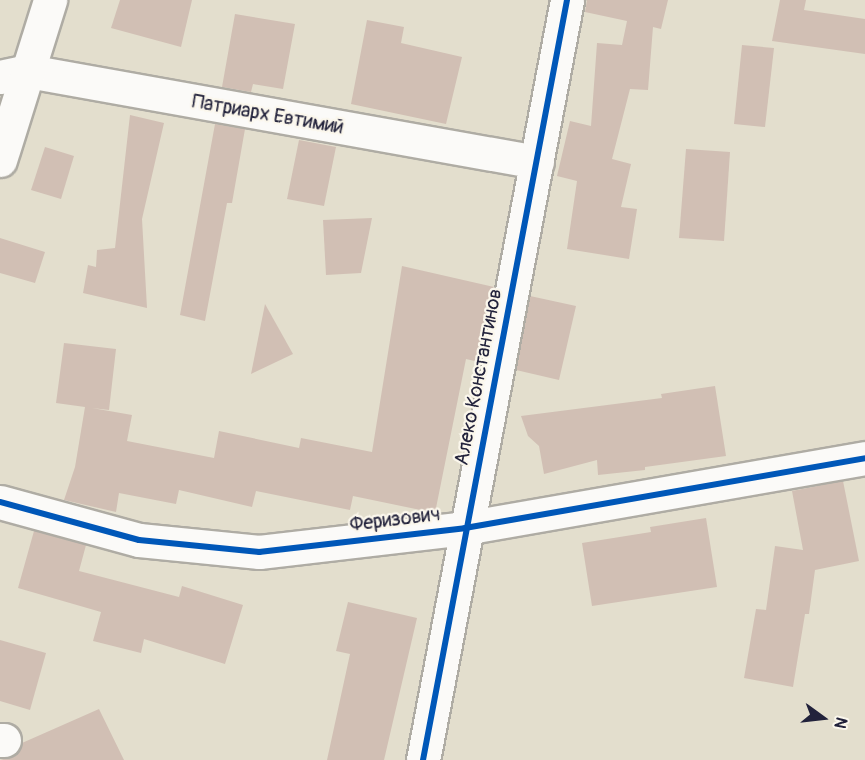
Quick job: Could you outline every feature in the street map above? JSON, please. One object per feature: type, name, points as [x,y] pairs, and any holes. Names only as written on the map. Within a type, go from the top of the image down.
[{"type":"street","points":[[0,160],[14,74],[50,0]]},
{"type":"street","name":"Алеко Константинов","points":[[423,760],[465,528],[567,0]]},
{"type":"street","name":"Патриарх Евтимий","points":[[14,74],[537,162]]},
{"type":"street","name":"Феризович","points":[[0,502],[139,540],[259,552],[465,528],[865,458]]},
{"type":"building","points":[[120,0],[192,0],[181,47],[111,28]]},
{"type":"building","points":[[587,0],[668,0],[661,29],[653,27],[648,90],[630,89],[612,159],[631,164],[621,207],[637,209],[629,259],[567,249],[577,181],[557,176],[570,121],[591,126],[597,43],[622,45],[627,21],[585,12]]},
{"type":"building","points":[[780,0],[806,0],[804,10],[865,19],[865,54],[772,41]]},
{"type":"building","points":[[235,14],[295,24],[283,89],[253,84],[251,92],[222,87]]},
{"type":"building","points":[[367,20],[404,27],[401,43],[462,57],[446,124],[351,104]]},
{"type":"building","points":[[742,45],[774,48],[765,127],[734,124]]},
{"type":"building","points":[[130,115],[164,123],[142,219],[147,308],[83,293],[88,265],[96,267],[97,250],[115,248]]},
{"type":"building","points":[[215,124],[245,129],[232,203],[227,203],[205,321],[180,315]]},
{"type":"building","points":[[299,140],[336,147],[324,206],[287,199]]},
{"type":"building","points":[[45,147],[74,156],[61,199],[31,190]]},
{"type":"building","points":[[686,149],[730,152],[724,241],[679,238]]},
{"type":"building","points":[[372,218],[361,273],[326,275],[323,220]]},
{"type":"building","points":[[0,238],[45,252],[35,283],[0,273]]},
{"type":"building","points":[[402,266],[494,287],[479,362],[466,359],[435,513],[353,496],[350,510],[256,491],[252,507],[179,490],[176,504],[119,493],[116,512],[64,500],[75,467],[85,407],[56,403],[64,343],[116,349],[109,410],[92,408],[132,415],[127,441],[214,458],[219,431],[299,448],[301,438],[372,452]]},
{"type":"building","points":[[530,296],[576,306],[559,380],[516,370]]},
{"type":"building","points":[[265,304],[293,354],[251,374]]},
{"type":"building","points":[[715,386],[726,456],[645,467],[645,470],[598,475],[597,460],[544,474],[539,446],[528,436],[521,416],[662,398],[661,394]]},
{"type":"building","points":[[843,481],[859,561],[815,570],[809,614],[805,614],[793,687],[744,678],[756,609],[766,610],[775,546],[803,550],[792,491]]},
{"type":"building","points":[[706,518],[717,587],[592,606],[582,543],[651,532],[650,527]]},
{"type":"building","points":[[34,531],[86,545],[79,571],[179,597],[182,586],[243,605],[225,664],[144,639],[141,653],[93,641],[101,612],[18,588]]},
{"type":"building","points":[[348,602],[417,618],[384,760],[327,760],[350,654],[336,651]]},
{"type":"building","points":[[0,640],[46,653],[30,710],[0,701]]},
{"type":"building","points":[[99,709],[124,760],[0,760],[14,756],[22,743]]},
{"type":"cycle path","points":[[423,760],[567,0]]},
{"type":"cycle path","points":[[0,502],[139,540],[259,552],[465,528],[865,458]]}]
